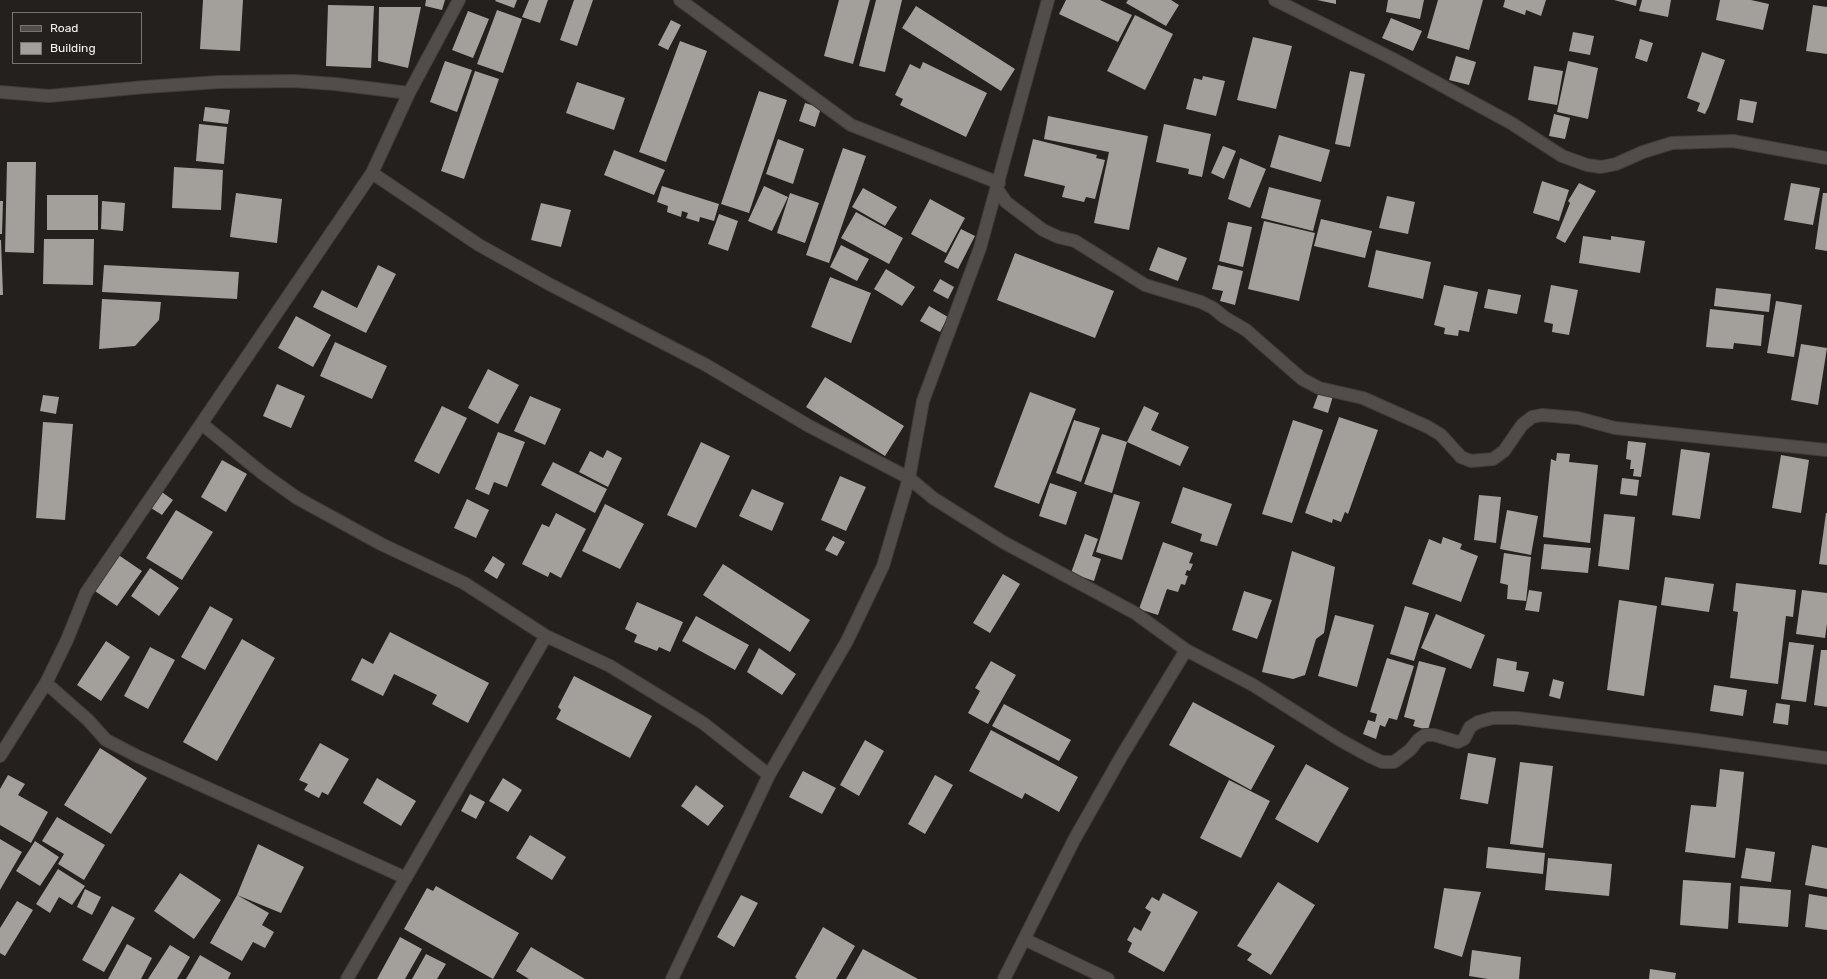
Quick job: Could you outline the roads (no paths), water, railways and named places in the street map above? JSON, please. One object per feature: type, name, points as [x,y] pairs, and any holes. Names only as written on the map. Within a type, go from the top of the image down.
[{"type":"street","points":[[0,756],[46,683],[67,640],[86,593],[372,173],[409,93],[460,0]]},
{"type":"street","points":[[680,0],[851,125],[998,186],[1006,202],[1043,230],[1058,237],[1075,241],[1145,285],[1201,302],[1213,308],[1224,317],[1246,330],[1302,379],[1319,388],[1363,398],[1428,427],[1442,435],[1461,457],[1471,461],[1493,459],[1504,451],[1522,425],[1532,417],[1542,415],[1578,418],[1615,428],[1827,450]]},
{"type":"street","points":[[672,979],[769,775],[847,641],[883,566],[909,478],[924,401],[980,248],[1048,0]]},
{"type":"street","points":[[1275,0],[1393,59],[1504,119],[1562,156],[1586,165],[1601,167],[1616,164],[1643,152],[1672,143],[1733,141],[1827,158]]},
{"type":"street","points":[[0,92],[49,96],[211,82],[294,81],[335,84],[409,93]]},
{"type":"street","points":[[372,173],[479,245],[549,284],[706,365],[809,426],[909,478],[933,498],[997,538],[1135,613],[1186,650],[1252,686],[1340,740],[1382,762],[1394,762],[1410,750],[1418,740],[1425,735],[1434,735],[1458,742],[1464,739],[1470,727],[1478,722],[1501,718],[1517,718],[1697,740],[1827,758]]},
{"type":"street","points":[[202,424],[296,498],[381,544],[464,583],[546,636],[610,666],[703,723],[769,775]]},
{"type":"street","points":[[347,979],[546,636]]},
{"type":"street","points":[[1004,979],[1074,840],[1121,757],[1186,650]]},
{"type":"street","points":[[46,683],[88,720],[106,740],[137,756],[406,878]]},
{"type":"street","points":[[1024,939],[1108,979]]}]
